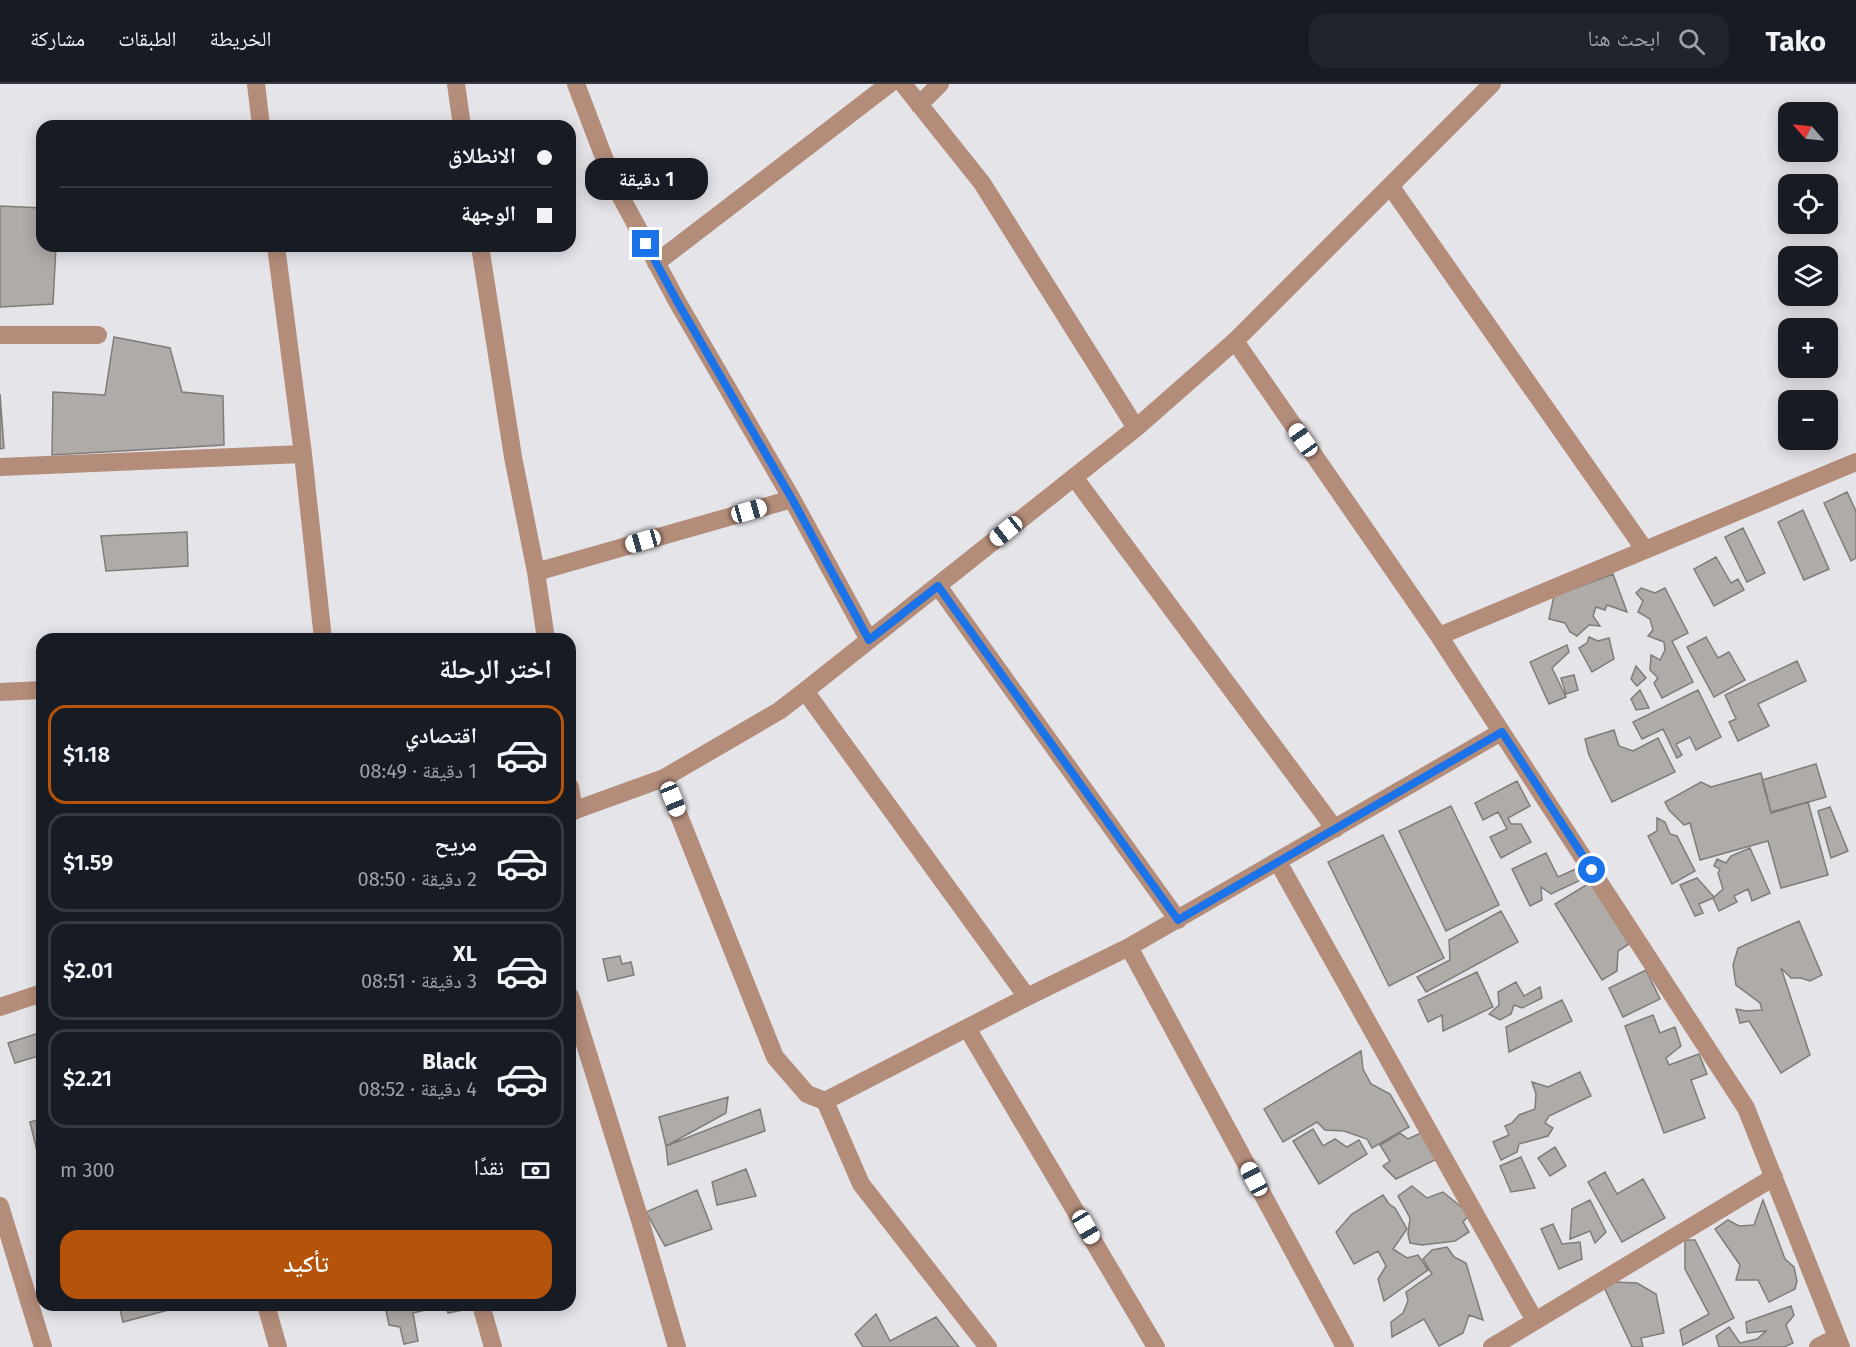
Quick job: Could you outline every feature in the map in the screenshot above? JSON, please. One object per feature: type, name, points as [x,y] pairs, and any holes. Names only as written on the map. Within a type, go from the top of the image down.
[{"type":"street","points":[[256,84],[260,120]]},
{"type":"street","points":[[456,84],[461,120]]},
{"type":"street","points":[[576,84],[614,184],[656,263],[792,499],[869,640]]},
{"type":"street","points":[[656,263],[889,84]]},
{"type":"street","points":[[903,84],[982,183],[1136,428]]},
{"type":"street","points":[[919,105],[940,84]]},
{"type":"street","points":[[576,811],[664,778],[779,711],[805,692],[1136,428],[1235,341],[1492,84]]},
{"type":"street","points":[[1391,187],[1645,550]]},
{"type":"street","points":[[277,252],[303,454],[322,633]]},
{"type":"street","points":[[481,252],[513,457],[536,572],[545,633]]},
{"type":"street","points":[[0,335],[98,335]]},
{"type":"street","points":[[1235,341],[1439,636],[1746,1108],[1839,1342],[1818,1347]]},
{"type":"street","points":[[0,467],[303,454]]},
{"type":"street","points":[[1439,636],[1856,462]]},
{"type":"street","points":[[1074,477],[1335,829]]},
{"type":"street","points":[[536,572],[792,499]]},
{"type":"street","points":[[938,586],[1178,920]]},
{"type":"street","points":[[0,692],[36,690]]},
{"type":"street","points":[[805,692],[1027,997]]},
{"type":"street","points":[[825,1101],[1129,947],[1502,732]]},
{"type":"street","points":[[664,778],[775,1057],[807,1094],[825,1101],[861,1184],[988,1347]]},
{"type":"street","points":[[1278,862],[1535,1321]]},
{"type":"street","points":[[1129,947],[1345,1347]]},
{"type":"street","points":[[0,1007],[36,995]]},
{"type":"street","points":[[576,1015],[677,1347]]},
{"type":"street","points":[[967,1028],[1156,1347]]},
{"type":"street","points":[[1492,1347],[1774,1177]]},
{"type":"street","points":[[0,1206],[43,1347]]},
{"type":"street","points":[[268,1311],[279,1347]]},
{"type":"street","points":[[483,1311],[493,1347]]},
{"type":"building","points":[[0,206],[36,208],[36,252],[56,252],[53,304],[0,307]]},
{"type":"building","points":[[114,337],[170,348],[182,392],[223,396],[224,445],[52,455],[53,392],[105,395]]},
{"type":"building","points":[[0,394],[4,448],[0,449]]},
{"type":"building","points":[[1847,492],[1856,511],[1856,558],[1851,561],[1824,503]]},
{"type":"building","points":[[1803,510],[1829,569],[1804,580],[1778,522]]},
{"type":"building","points":[[1743,528],[1765,573],[1747,582],[1725,537]]},
{"type":"building","points":[[187,532],[188,566],[106,571],[101,536]]},
{"type":"building","points":[[1716,557],[1731,583],[1738,579],[1744,590],[1714,606],[1694,569]]},
{"type":"building","points":[[1613,574],[1627,612],[1607,605],[1605,610],[1596,607],[1593,616],[1600,626],[1589,625],[1577,636],[1570,632],[1565,623],[1549,619],[1554,596]]},
{"type":"building","points":[[1641,588],[1655,593],[1665,588],[1688,633],[1672,641],[1693,682],[1662,698],[1654,683],[1658,678],[1650,670],[1651,655],[1660,660],[1665,650],[1664,642],[1648,636],[1653,630],[1650,619],[1638,612],[1643,601],[1636,593]]},
{"type":"building","points":[[1589,637],[1598,641],[1609,638],[1614,659],[1592,672],[1579,648],[1587,643]]},
{"type":"building","points":[[1706,637],[1718,658],[1729,652],[1745,680],[1714,697],[1687,647]]},
{"type":"building","points":[[1567,645],[1569,652],[1552,668],[1566,697],[1549,704],[1530,662]]},
{"type":"building","points":[[1797,661],[1806,681],[1758,704],[1769,726],[1738,741],[1729,722],[1736,719],[1725,695]]},
{"type":"building","points":[[1636,666],[1646,678],[1637,686],[1631,679]]},
{"type":"building","points":[[1574,675],[1578,690],[1566,694],[1561,678]]},
{"type":"building","points":[[1640,690],[1649,708],[1636,710],[1631,699]]},
{"type":"building","points":[[1698,690],[1721,737],[1696,750],[1690,737],[1676,744],[1682,755],[1677,758],[1663,729],[1642,739],[1633,722]]},
{"type":"building","points":[[1614,730],[1619,746],[1633,751],[1658,738],[1675,772],[1612,802],[1589,755],[1585,739]]},
{"type":"building","points":[[1816,764],[1826,797],[1771,813],[1762,780]]},
{"type":"building","points":[[1761,773],[1771,812],[1808,802],[1828,875],[1781,888],[1768,841],[1700,860],[1690,823],[1684,825],[1669,810],[1665,802],[1701,782],[1711,787]]},
{"type":"building","points":[[1517,781],[1530,806],[1508,818],[1511,824],[1521,824],[1531,842],[1501,858],[1490,837],[1507,829],[1498,812],[1483,820],[1475,803]]},
{"type":"building","points":[[1451,806],[1499,905],[1446,931],[1399,831]]},
{"type":"building","points":[[1830,807],[1848,851],[1831,858],[1818,811]]},
{"type":"building","points":[[1657,818],[1665,822],[1670,834],[1677,836],[1695,871],[1672,884],[1648,836],[1657,831]]},
{"type":"building","points":[[1383,835],[1444,958],[1389,986],[1328,862]]},
{"type":"building","points":[[1750,848],[1770,893],[1752,901],[1748,889],[1734,896],[1737,902],[1719,911],[1713,898],[1699,904],[1703,913],[1695,916],[1680,885],[1697,878],[1714,897],[1723,889],[1718,873],[1720,869],[1714,866],[1717,859],[1726,863],[1731,856]]},
{"type":"building","points":[[1546,853],[1558,877],[1578,868],[1583,879],[1551,894],[1541,887],[1542,900],[1530,906],[1512,869]]},
{"type":"building","points":[[1591,882],[1629,944],[1618,951],[1617,971],[1602,980],[1555,904]]},
{"type":"building","points":[[1501,911],[1518,942],[1426,992],[1417,977],[1450,960],[1449,940]]},
{"type":"building","points":[[1799,921],[1822,975],[1810,981],[1791,978],[1781,968],[1810,1055],[1781,1073],[1749,1021],[1740,1023],[1736,1009],[1762,1010],[1760,1003],[1736,985],[1733,965],[1738,948]]},
{"type":"building","points":[[620,956],[622,964],[631,962],[634,975],[608,981],[603,959]]},
{"type":"building","points":[[1646,970],[1660,999],[1623,1017],[1609,988]]},
{"type":"building","points":[[1477,972],[1493,1007],[1443,1031],[1442,1015],[1428,1022],[1418,1000]]},
{"type":"building","points":[[1516,982],[1524,996],[1540,987],[1542,998],[1522,1008],[1514,1005],[1511,1014],[1500,1020],[1489,1014],[1499,1005],[1498,992]]},
{"type":"building","points":[[1562,1000],[1572,1021],[1509,1052],[1506,1027]]},
{"type":"building","points":[[1653,1015],[1660,1033],[1675,1027],[1681,1046],[1666,1058],[1669,1065],[1699,1054],[1707,1074],[1691,1080],[1705,1118],[1664,1133],[1625,1026]]},
{"type":"building","points":[[36,1034],[36,1057],[15,1063],[8,1043]]},
{"type":"building","points":[[1361,1051],[1363,1069],[1371,1084],[1390,1094],[1409,1127],[1372,1148],[1367,1139],[1344,1131],[1325,1130],[1317,1122],[1283,1142],[1264,1109]]},
{"type":"building","points":[[1580,1072],[1591,1096],[1549,1116],[1545,1123],[1553,1128],[1548,1136],[1519,1144],[1517,1152],[1501,1160],[1493,1142],[1509,1135],[1505,1126],[1512,1123],[1519,1115],[1535,1109],[1536,1094],[1532,1082],[1548,1087]]},
{"type":"building","points":[[728,1097],[726,1113],[666,1146],[659,1117]]},
{"type":"building","points":[[760,1109],[765,1131],[668,1165],[666,1146]]},
{"type":"building","points":[[36,1120],[36,1147],[30,1122]]},
{"type":"building","points":[[1313,1129],[1323,1146],[1335,1139],[1347,1147],[1359,1140],[1367,1154],[1319,1184],[1293,1141]]},
{"type":"building","points":[[1425,1131],[1439,1158],[1396,1179],[1383,1166],[1390,1161],[1380,1145],[1400,1133],[1408,1139]]},
{"type":"building","points":[[1555,1147],[1566,1166],[1550,1176],[1538,1158]]},
{"type":"building","points":[[1521,1157],[1535,1188],[1511,1192],[1500,1166]]},
{"type":"building","points":[[746,1169],[756,1196],[717,1205],[712,1182]]},
{"type":"building","points":[[1605,1172],[1617,1194],[1643,1179],[1665,1218],[1622,1242],[1588,1182]]},
{"type":"building","points":[[1412,1186],[1427,1198],[1443,1192],[1470,1214],[1463,1222],[1469,1232],[1455,1241],[1422,1245],[1410,1243],[1408,1234],[1410,1218],[1398,1196]]},
{"type":"building","points":[[697,1190],[712,1229],[665,1246],[646,1212]]},
{"type":"building","points":[[1383,1195],[1395,1208],[1407,1229],[1393,1249],[1407,1258],[1418,1255],[1428,1270],[1384,1301],[1378,1279],[1386,1266],[1378,1251],[1354,1264],[1336,1232],[1352,1214]]},
{"type":"building","points":[[1590,1200],[1606,1232],[1595,1243],[1590,1231],[1570,1239],[1572,1209]]},
{"type":"building","points":[[1763,1200],[1785,1259],[1794,1267],[1797,1281],[1795,1289],[1769,1302],[1758,1280],[1736,1280],[1740,1265],[1715,1229],[1728,1220],[1739,1226],[1754,1225]]},
{"type":"building","points":[[1553,1224],[1562,1244],[1580,1242],[1582,1259],[1559,1269],[1541,1229]]},
{"type":"building","points":[[1685,1240],[1695,1240],[1734,1318],[1683,1345],[1680,1330],[1709,1314],[1685,1269]]},
{"type":"building","points":[[1447,1247],[1454,1257],[1466,1263],[1483,1320],[1469,1315],[1463,1333],[1439,1346],[1424,1319],[1392,1337],[1391,1322],[1403,1313],[1408,1301],[1406,1292],[1432,1274],[1423,1259],[1432,1250]]},
{"type":"building","points":[[1614,1282],[1637,1283],[1656,1294],[1664,1333],[1641,1338],[1643,1347],[1632,1347],[1604,1287]]},
{"type":"building","points":[[1791,1306],[1794,1315],[1786,1325],[1793,1343],[1784,1347],[1719,1347],[1716,1336],[1729,1327],[1740,1343],[1757,1339],[1766,1331],[1747,1333],[1746,1322]]},
{"type":"building","points":[[120,1311],[165,1311],[123,1322]]},
{"type":"building","points":[[386,1311],[421,1311],[413,1313],[418,1341],[404,1344],[400,1327],[389,1325]]},
{"type":"building","points":[[876,1314],[890,1341],[936,1317],[959,1347],[863,1347],[855,1334]]},
{"type":"route","points":[[646,244],[792,499],[869,640],[938,586],[1178,920],[1502,732],[1592,870]]}]
